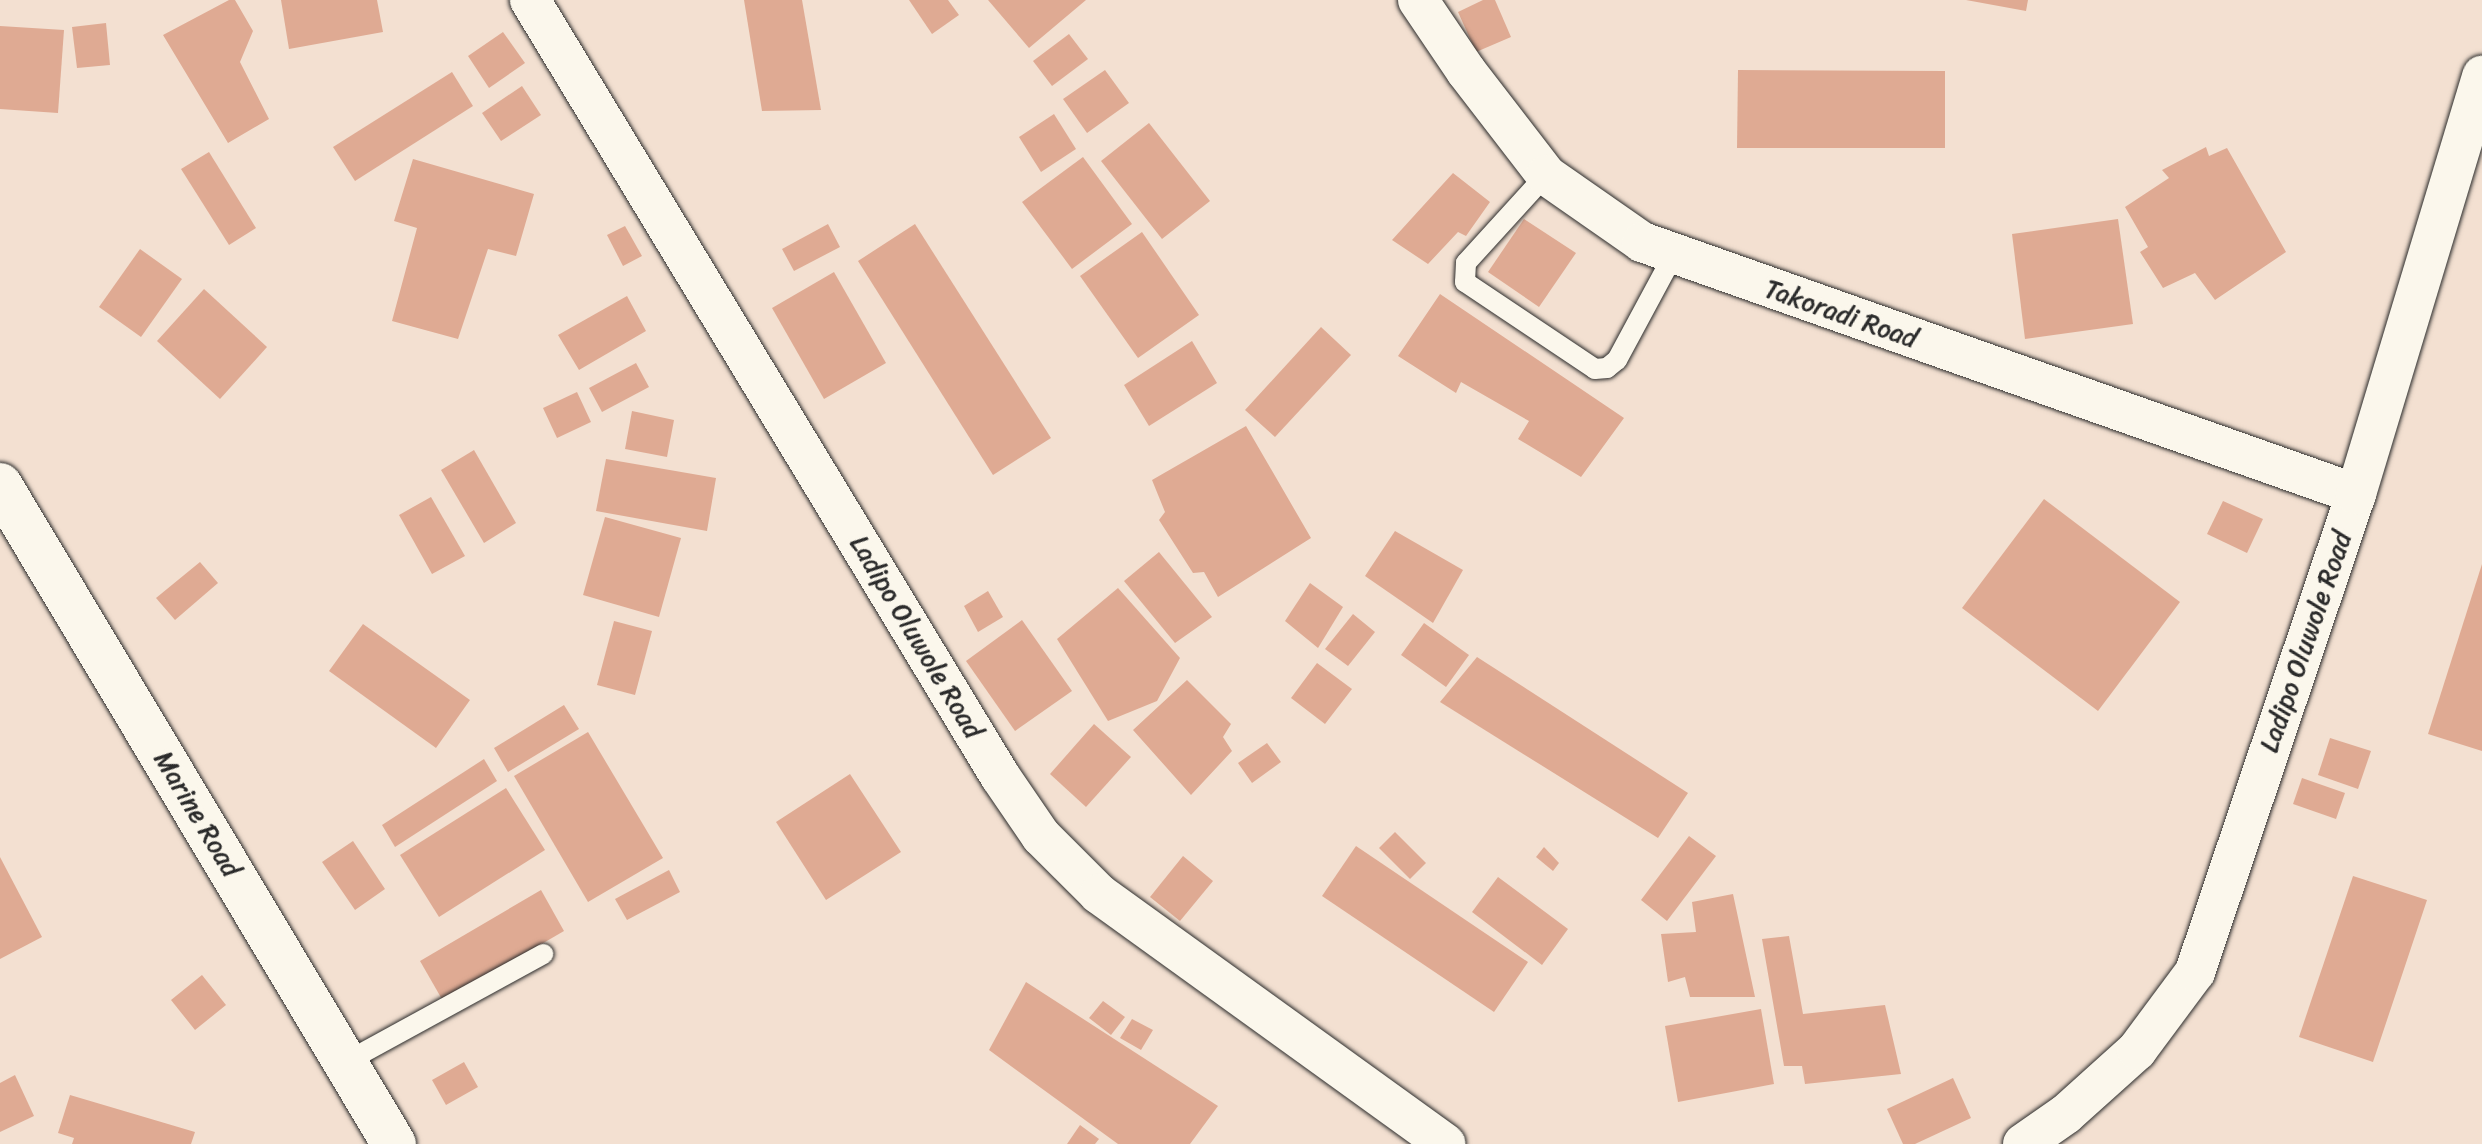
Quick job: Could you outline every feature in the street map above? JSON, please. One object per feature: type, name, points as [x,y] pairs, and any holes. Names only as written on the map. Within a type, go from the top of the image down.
[{"type":"street","name":"Ladipo Oluwole Road","points":[[530,0],[992,762],[1041,836],[1099,894],[1445,1144]]},
{"type":"street","name":"Takoradi Road","points":[[1418,0],[1466,71],[1546,175],[1642,242],[2356,494]]},
{"type":"street","name":"Ladipo Oluwole Road","points":[[2023,1144],[2066,1114],[2137,1050],[2195,972],[2356,494],[2482,76]]},
{"type":"street","name":"Marine Road","points":[[0,485],[394,1144]]},
{"type":"lane","points":[[1546,175],[1466,263],[1465,282],[1473,291],[1595,369],[1607,368],[1617,360],[1674,254]]},
{"type":"lane","points":[[346,1062],[543,954]]},
{"type":"building","points":[[229,0],[235,0],[253,31],[240,62],[269,119],[228,143],[163,35]]},
{"type":"building","points":[[281,0],[377,0],[383,32],[289,49]]},
{"type":"building","points":[[744,0],[802,0],[821,110],[762,111]]},
{"type":"building","points":[[909,0],[948,0],[959,15],[932,34]]},
{"type":"building","points":[[988,0],[1086,0],[1029,48]]},
{"type":"building","points":[[1483,0],[1495,0],[1511,37],[1476,52],[1458,12]]},
{"type":"building","points":[[1966,0],[2028,0],[2026,11]]},
{"type":"building","points":[[106,23],[110,65],[77,68],[72,27]]},
{"type":"building","points":[[0,26],[64,30],[58,113],[0,109]]},
{"type":"building","points":[[503,32],[525,63],[489,88],[468,56]]},
{"type":"building","points":[[1069,34],[1088,59],[1052,86],[1033,61]]},
{"type":"building","points":[[1105,70],[1129,103],[1087,133],[1063,99]]},
{"type":"building","points":[[1738,70],[1945,71],[1945,148],[1737,148]]},
{"type":"building","points":[[452,72],[473,106],[355,181],[333,147]]},
{"type":"building","points":[[522,86],[541,115],[501,141],[482,113]]},
{"type":"building","points":[[1054,114],[1076,149],[1041,172],[1019,137]]},
{"type":"building","points":[[1149,123],[1210,201],[1162,239],[1101,161]]},
{"type":"building","points":[[2206,147],[2209,156],[2227,148],[2286,252],[2215,300],[2195,273],[2163,288],[2140,252],[2148,247],[2125,207],[2169,178],[2162,170]]},
{"type":"building","points":[[209,152],[256,228],[229,245],[181,169]]},
{"type":"building","points":[[1083,157],[1132,224],[1072,269],[1022,202]]},
{"type":"building","points":[[413,159],[534,194],[516,256],[488,249],[458,339],[392,321],[417,228],[394,221]]},
{"type":"building","points":[[1453,173],[1490,202],[1466,236],[1458,232],[1428,264],[1392,240]]},
{"type":"building","points":[[1524,219],[1576,253],[1539,307],[1488,272]]},
{"type":"building","points":[[2118,219],[2133,324],[2025,339],[2012,234]]},
{"type":"building","points":[[828,224],[840,247],[794,271],[782,249]]},
{"type":"building","points":[[915,224],[1051,438],[993,475],[858,261]]},
{"type":"building","points":[[625,226],[642,256],[623,266],[607,235]]},
{"type":"building","points":[[1142,232],[1199,315],[1138,358],[1080,276]]},
{"type":"building","points":[[140,249],[182,279],[141,337],[99,307]]},
{"type":"building","points":[[834,272],[886,363],[824,399],[772,308]]},
{"type":"building","points":[[204,289],[267,347],[220,399],[157,341]]},
{"type":"building","points":[[1440,294],[1624,418],[1581,477],[1518,439],[1529,421],[1461,382],[1456,393],[1398,356]]},
{"type":"building","points":[[627,296],[646,331],[579,370],[558,335]]},
{"type":"building","points":[[1321,327],[1351,355],[1275,437],[1245,410]]},
{"type":"building","points":[[1192,341],[1217,383],[1149,426],[1124,385]]},
{"type":"building","points":[[636,363],[649,387],[602,412],[589,388]]},
{"type":"building","points":[[577,392],[591,422],[557,438],[543,408]]},
{"type":"building","points":[[632,411],[674,420],[667,457],[625,449]]},
{"type":"building","points":[[1246,426],[1311,538],[1218,597],[1204,572],[1193,573],[1159,520],[1165,512],[1152,480]]},
{"type":"building","points":[[474,450],[516,523],[484,543],[441,470]]},
{"type":"building","points":[[606,459],[716,478],[707,531],[596,511]]},
{"type":"building","points":[[431,497],[465,556],[432,574],[399,515]]},
{"type":"building","points":[[2044,499],[2180,602],[2098,711],[1962,608]]},
{"type":"building","points":[[2223,501],[2263,519],[2247,553],[2207,534]]},
{"type":"building","points":[[605,517],[681,538],[659,617],[583,595]]},
{"type":"building","points":[[1395,531],[1463,570],[1433,623],[1365,576]]},
{"type":"building","points":[[1159,552],[1212,617],[1175,643],[1124,581]]},
{"type":"building","points":[[200,562],[218,583],[175,620],[156,598]]},
{"type":"building","points":[[2482,564],[2482,751],[2428,734]]},
{"type":"building","points":[[1310,583],[1343,607],[1318,648],[1285,621]]},
{"type":"building","points":[[1118,588],[1180,658],[1157,701],[1108,721],[1057,639]]},
{"type":"building","points":[[988,591],[1003,617],[978,632],[964,606]]},
{"type":"building","points":[[1353,614],[1375,632],[1348,666],[1325,649]]},
{"type":"building","points":[[1022,620],[1072,691],[1015,731],[966,661]]},
{"type":"building","points":[[614,621],[652,631],[635,695],[597,685]]},
{"type":"building","points":[[1424,623],[1469,655],[1446,687],[1401,655]]},
{"type":"building","points":[[363,624],[470,700],[436,748],[329,671]]},
{"type":"building","points":[[1477,657],[1688,793],[1658,838],[1440,702]]},
{"type":"building","points":[[1317,663],[1352,689],[1325,724],[1291,698]]},
{"type":"building","points":[[1187,680],[1231,724],[1223,737],[1232,751],[1191,795],[1133,730]]},
{"type":"building","points":[[564,705],[579,729],[508,772],[494,748]]},
{"type":"building","points":[[1094,724],[1131,757],[1086,807],[1050,774]]},
{"type":"building","points":[[588,732],[663,858],[588,902],[514,776]]},
{"type":"building","points":[[2330,738],[2371,751],[2358,789],[2318,775]]},
{"type":"building","points":[[1267,743],[1281,762],[1252,783],[1238,763]]},
{"type":"building","points":[[484,759],[497,781],[395,847],[382,825]]},
{"type":"building","points":[[850,774],[901,852],[826,900],[776,822]]},
{"type":"building","points":[[2302,778],[2345,793],[2336,819],[2293,804]]},
{"type":"building","points":[[506,788],[545,850],[439,917],[400,855]]},
{"type":"building","points":[[1395,832],[1426,863],[1410,879],[1379,848]]},
{"type":"building","points":[[1689,836],[1716,856],[1667,921],[1641,900]]},
{"type":"building","points":[[353,841],[385,889],[355,910],[322,862]]},
{"type":"building","points":[[1356,846],[1528,962],[1494,1012],[1322,896]]},
{"type":"building","points":[[1544,847],[1559,863],[1553,871],[1536,857]]},
{"type":"building","points":[[1183,856],[1213,881],[1180,921],[1150,897]]},
{"type":"building","points":[[0,857],[42,937],[0,959]]},
{"type":"building","points":[[669,870],[680,892],[627,920],[615,899]]},
{"type":"building","points":[[2353,876],[2427,900],[2373,1062],[2299,1037]]},
{"type":"building","points":[[1498,877],[1568,929],[1542,965],[1472,912]]},
{"type":"building","points":[[541,890],[564,931],[443,1001],[420,961]]},
{"type":"building","points":[[1733,894],[1755,997],[1690,997],[1685,977],[1668,982],[1661,934],[1696,932],[1692,902]]},
{"type":"building","points":[[1789,936],[1803,1014],[1885,1005],[1901,1074],[1805,1084],[1802,1066],[1784,1066],[1762,939]]},
{"type":"building","points":[[202,975],[226,1005],[195,1030],[171,1000]]},
{"type":"building","points":[[1026,982],[1218,1106],[1190,1144],[1118,1144],[989,1050]]},
{"type":"building","points":[[1103,1001],[1125,1017],[1111,1035],[1089,1018]]},
{"type":"building","points":[[1761,1009],[1774,1084],[1678,1102],[1665,1026]]},
{"type":"building","points":[[1132,1019],[1153,1030],[1141,1050],[1120,1038]]},
{"type":"building","points":[[464,1062],[478,1087],[446,1105],[432,1080]]},
{"type":"building","points":[[15,1075],[34,1116],[0,1132],[0,1083]]},
{"type":"building","points":[[1953,1078],[1971,1118],[1915,1144],[1903,1144],[1887,1109]]},
{"type":"building","points":[[70,1095],[195,1132],[191,1144],[72,1144],[74,1138],[58,1133]]},
{"type":"building","points":[[1080,1125],[1099,1139],[1095,1144],[1067,1144]]}]
